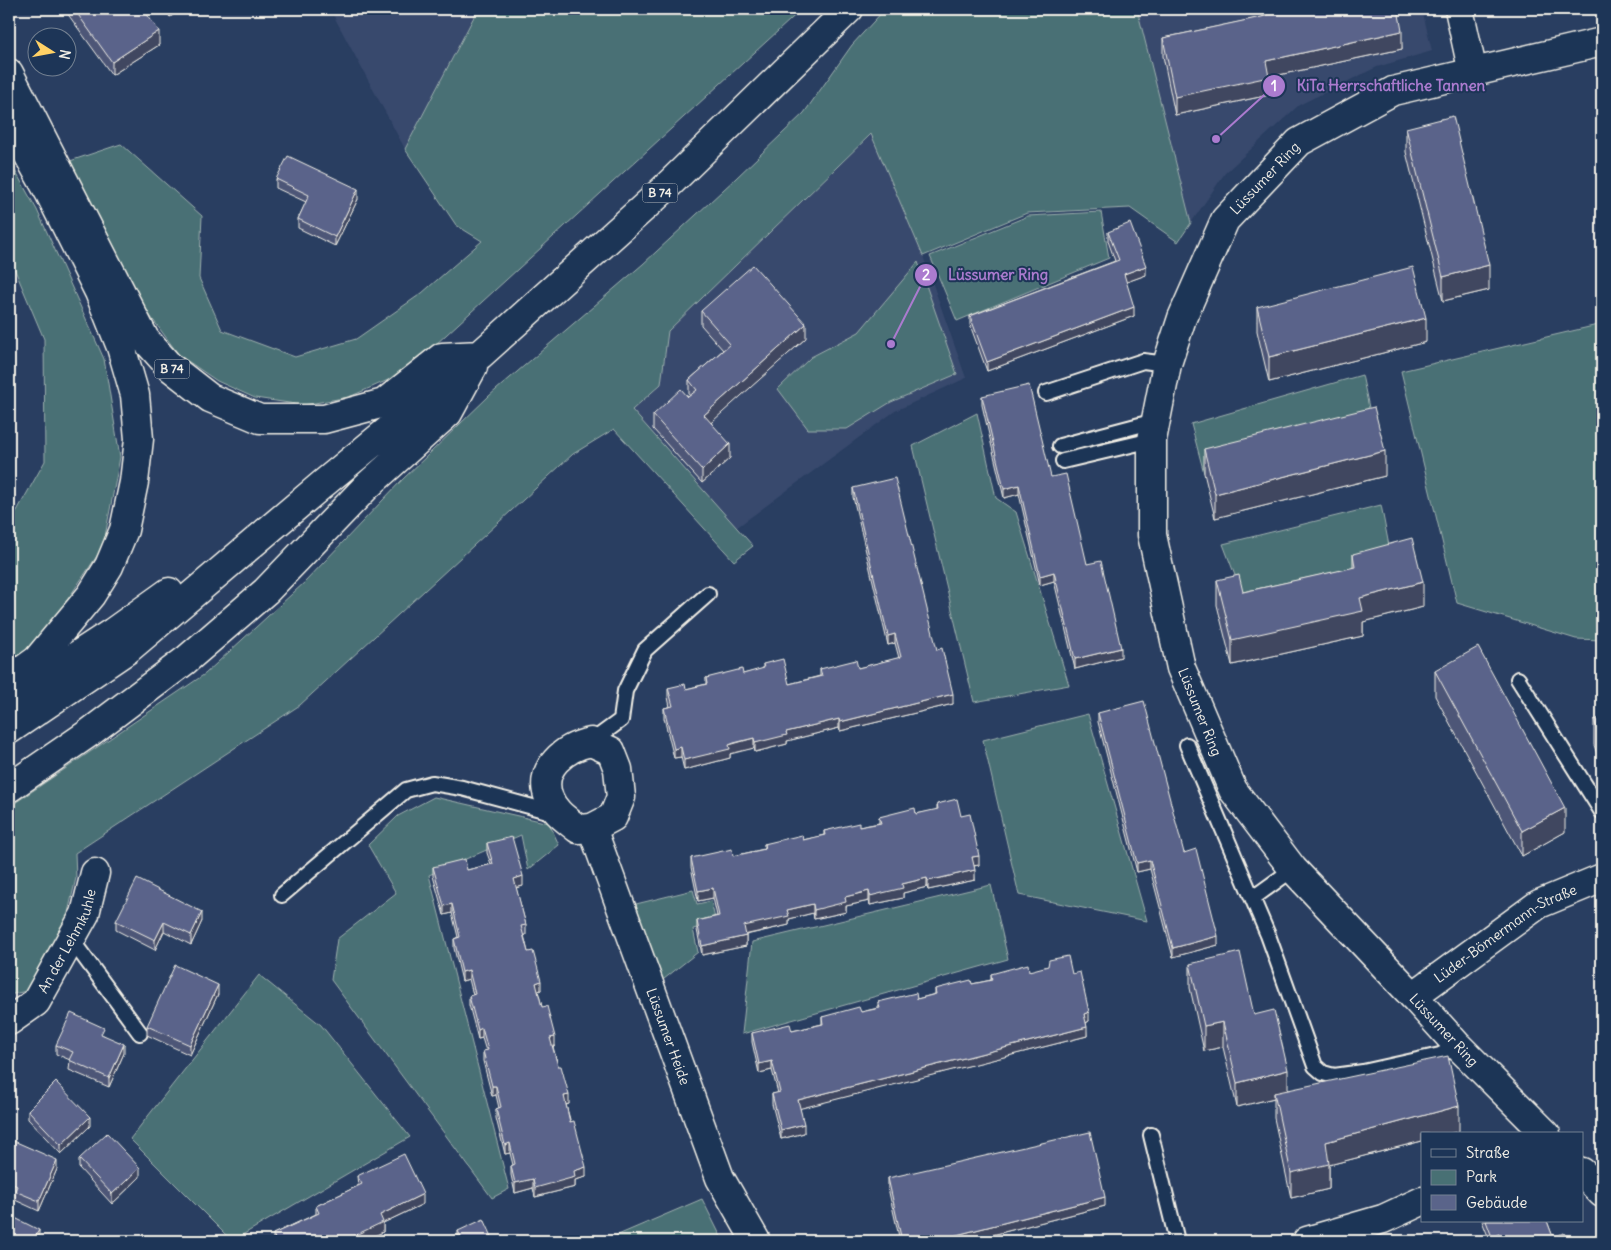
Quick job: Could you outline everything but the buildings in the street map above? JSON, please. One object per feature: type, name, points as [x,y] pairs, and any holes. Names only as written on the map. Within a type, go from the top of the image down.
[{"type":"main road","name":"B 74","points":[[9,730],[127,650],[324,483],[480,355],[661,192],[849,9]]},
{"type":"main road","points":[[1460,9],[1473,73]]},
{"type":"main road","name":"Lüssumer Ring","points":[[1536,1131],[1413,996],[1293,869],[1233,790],[1181,668],[1152,535],[1153,430],[1167,364],[1182,318],[1225,220],[1299,142],[1393,91],[1602,42]]},
{"type":"main road","name":"B 74","points":[[9,73],[145,339],[170,367],[210,398],[260,420],[324,419],[384,402],[442,357],[480,355]]},
{"type":"main road","points":[[9,121],[50,194],[99,292],[121,347],[135,395],[139,439],[134,482],[124,530],[109,566],[91,595],[37,660],[9,680]]},
{"type":"main road","name":"B 74","points":[[9,788],[89,733],[186,660],[266,591],[366,486],[448,413],[480,355]]},
{"type":"main road","name":"B 74","points":[[9,700],[113,632],[324,483]]},
{"type":"main road","points":[[591,742],[611,751],[618,769],[621,798],[613,817],[592,828],[578,829],[558,813],[549,798],[546,780],[553,763],[567,750],[591,742]]},
{"type":"main road","name":"Lüssumer Heide","points":[[592,828],[720,1178],[756,1241]]},
{"type":"main road","name":"An der Lehmkuhle","points":[[9,1021],[36,1002],[85,914],[95,873]]},
{"type":"main road","name":"Lüder-Bömermann-Straße","points":[[1413,996],[1539,904],[1602,878]]},
{"type":"main road","points":[[1307,1241],[1383,1219],[1421,1201]]},
{"type":"lane","points":[[1046,393],[1143,361],[1167,364]]},
{"type":"lane","points":[[1060,446],[1153,430]]},
{"type":"lane","points":[[1064,461],[1153,430]]},
{"type":"lane","points":[[591,742],[621,720],[625,692],[645,650],[708,594]]},
{"type":"lane","points":[[1518,679],[1602,812]]},
{"type":"lane","points":[[1187,745],[1253,898],[1315,1066],[1323,1074],[1334,1076],[1363,1072],[1440,1055],[1458,1046]]},
{"type":"lane","points":[[282,895],[406,790],[432,783],[462,788],[558,813]]},
{"type":"lane","points":[[1253,898],[1293,869]]},
{"type":"lane","points":[[71,939],[140,1033]]},
{"type":"lane","points":[[1151,1135],[1177,1241]]},
{"type":"shaded area","points":[[330,9],[478,9],[405,149]]},
{"type":"shaded area","points":[[1137,9],[1422,9],[1432,51],[1377,67],[1299,105],[1225,173],[1191,223]]},
{"type":"shaded area","points":[[872,134],[923,256],[966,378],[895,411],[736,528],[632,410],[661,384],[668,331]]},
{"type":"green space","points":[[478,9],[802,9],[435,345],[395,377],[349,397],[303,405],[255,398],[217,381],[179,355],[148,313],[70,161],[121,144],[202,216],[199,278],[222,330],[295,357],[356,339],[422,293],[482,241],[456,225],[405,149]]},
{"type":"green space","points":[[885,9],[1137,9],[1191,223],[1178,242],[1130,208],[1027,213],[923,256],[871,134],[668,331],[661,384],[632,410],[753,546],[734,561],[614,429],[573,454],[300,705],[75,853],[76,878],[64,930],[35,989],[9,995],[9,807],[205,674],[305,582],[402,480],[489,396],[643,264],[804,113],[852,45]]},
{"type":"green space","points":[[9,160],[37,210],[104,359],[120,457],[103,547],[43,636],[9,664],[9,525],[45,461],[44,339],[9,256]]},
{"type":"green space","points":[[1101,212],[1109,258],[957,321],[930,256],[1028,216]]},
{"type":"green space","points":[[918,262],[957,374],[891,402],[847,429],[808,429],[778,389],[811,357],[859,332]]},
{"type":"green space","points":[[1602,324],[1602,640],[1576,639],[1457,603],[1401,371]]},
{"type":"green space","points":[[1362,375],[1374,431],[1204,473],[1191,424]]},
{"type":"green space","points":[[977,413],[996,498],[1016,512],[1069,685],[974,702],[913,446]]},
{"type":"green space","points":[[1381,505],[1392,561],[1244,599],[1223,544]]},
{"type":"green space","points":[[1088,714],[1147,921],[1019,895],[983,740]]},
{"type":"green space","points":[[434,797],[549,823],[559,845],[528,870],[521,835],[429,875],[509,1189],[492,1198],[331,980],[337,939],[396,893],[368,845],[398,816]]},
{"type":"green space","points":[[991,885],[1008,959],[742,1034],[752,942]]},
{"type":"green space","points":[[693,890],[697,904],[711,901],[716,923],[693,929],[698,952],[659,983],[632,905]]},
{"type":"green space","points":[[259,975],[321,1025],[410,1137],[232,1241],[130,1139]]},
{"type":"green space","points":[[702,1199],[723,1241],[604,1241]]},
{"type":"place","name":"KiTa Herrschaftliche Tannen","points":[[1216,139]]},
{"type":"place","name":"Lüssumer Ring","points":[[891,344]]}]
